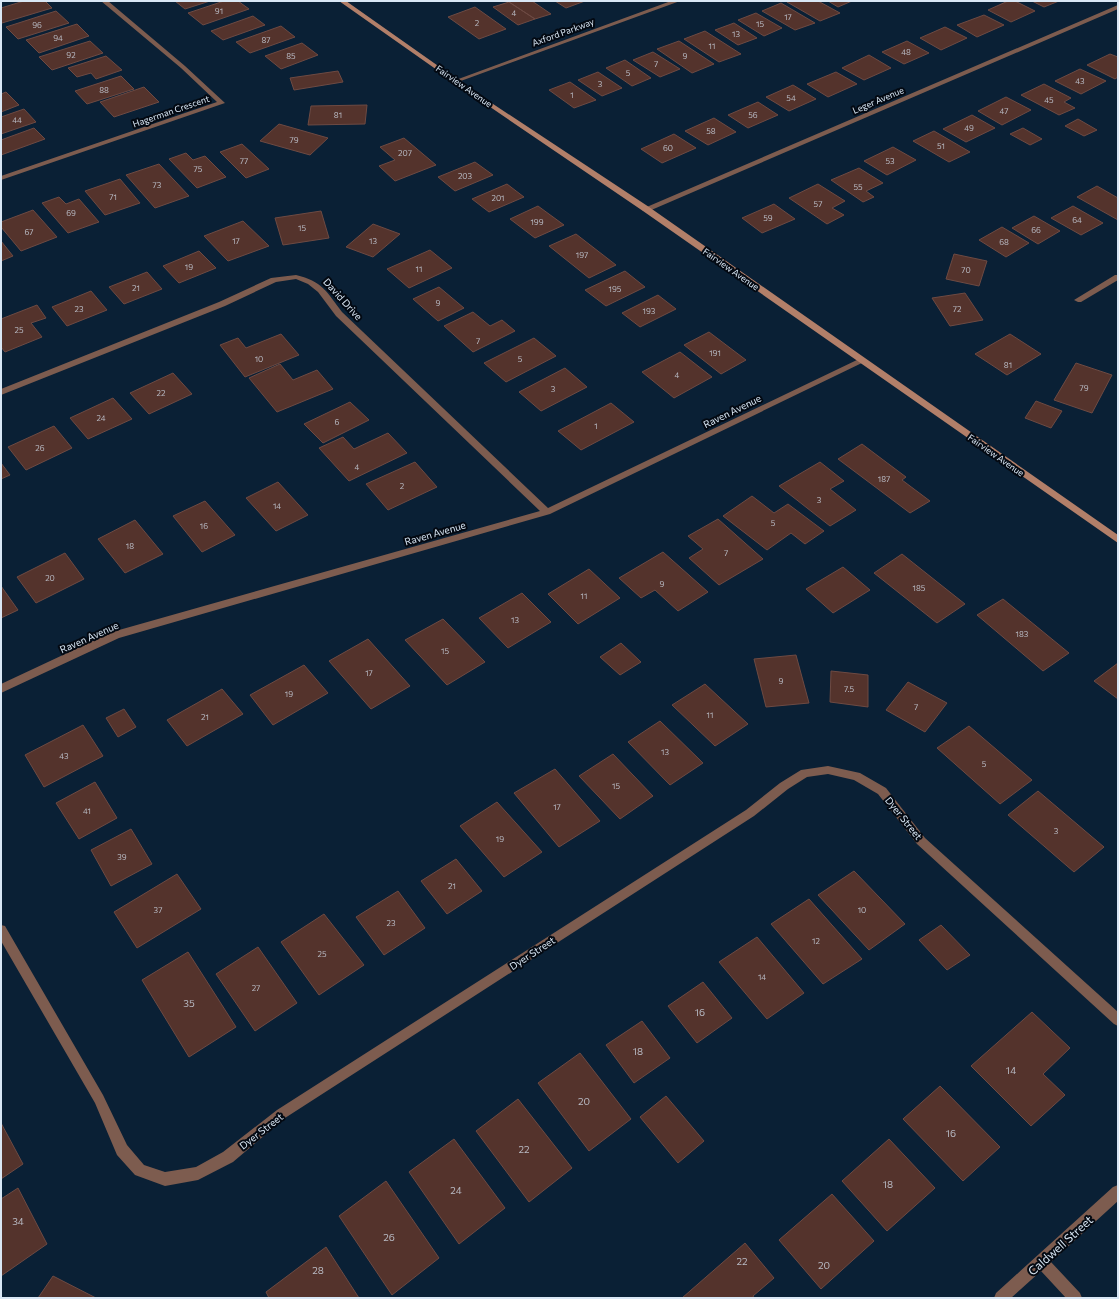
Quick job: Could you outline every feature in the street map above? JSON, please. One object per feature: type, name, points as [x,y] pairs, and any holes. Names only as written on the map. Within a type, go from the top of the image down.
[{"type":"main road","name":"Fairview Avenue","points":[[342,1],[456,81],[646,209],[1118,540]]},
{"type":"street","name":"Hagerman Crescent","points":[[1,178],[222,103],[183,67],[104,1]]},
{"type":"street","name":"Axford Parkway","points":[[456,81],[677,1]]},
{"type":"street","name":"Leger Avenue","points":[[646,209],[1118,7]]},
{"type":"street","name":"David Drive","points":[[1,392],[222,304],[274,280],[296,277],[311,282],[321,290],[339,314],[547,512]]},
{"type":"street","points":[[1078,300],[1118,277]]},
{"type":"street","name":"Raven Avenue","points":[[1,689],[116,635],[547,512],[862,361]]},
{"type":"street","name":"Dyer Street","points":[[1,930],[99,1099],[122,1150],[140,1170],[165,1178],[198,1173],[228,1157],[281,1114],[750,813],[784,786],[805,773],[828,770],[835,771],[856,776],[882,791],[922,841],[1118,1020]]},
{"type":"street","name":"Caldwell Street","points":[[1001,1298],[1118,1192]]},
{"type":"street","points":[[1042,1262],[1075,1298]]},
{"type":"building","points":[[24,1],[45,1],[52,8],[2,23],[1,22],[1,8]]},
{"type":"building","points":[[175,1],[210,1],[185,9]]},
{"type":"building","points":[[224,1],[238,1],[249,9],[203,25],[188,13]]},
{"type":"building","points":[[532,1],[551,14],[535,19],[509,2]]},
{"type":"building","points":[[555,1],[585,1],[566,8]]},
{"type":"building","points":[[818,1],[840,13],[820,21],[787,2]]},
{"type":"building","points":[[828,1],[852,1],[838,7]]},
{"type":"building","points":[[1008,1],[1015,1],[1035,11],[1011,22],[988,10]]},
{"type":"building","points":[[1032,1],[1059,1],[1044,7]]},
{"type":"building","points":[[509,2],[535,19],[518,25],[493,7]]},
{"type":"building","points":[[781,3],[815,23],[795,30],[762,11]]},
{"type":"building","points":[[475,7],[506,29],[479,39],[448,17]]},
{"type":"building","points":[[56,11],[69,23],[18,39],[6,27]]},
{"type":"building","points":[[756,13],[782,28],[764,36],[738,20]]},
{"type":"building","points":[[984,15],[1004,25],[977,37],[957,25]]},
{"type":"building","points":[[253,16],[265,25],[223,40],[211,31]]},
{"type":"building","points":[[734,23],[757,38],[738,45],[715,30]]},
{"type":"building","points":[[77,24],[89,36],[39,53],[26,40]]},
{"type":"building","points":[[281,26],[295,37],[250,53],[236,42]]},
{"type":"building","points":[[945,27],[967,38],[941,50],[920,38]]},
{"type":"building","points":[[705,31],[741,54],[719,62],[684,39]]},
{"type":"building","points":[[90,41],[103,53],[52,70],[39,57]]},
{"type":"building","points":[[679,41],[714,64],[692,73],[657,49]]},
{"type":"building","points":[[907,41],[929,53],[904,64],[882,52]]},
{"type":"building","points":[[302,43],[318,55],[281,69],[265,56]]},
{"type":"building","points":[[653,52],[680,69],[660,77],[633,60]]},
{"type":"building","points":[[1110,54],[1118,57],[1118,77],[1115,79],[1087,65]]},
{"type":"building","points":[[869,55],[891,68],[864,80],[842,68]]},
{"type":"building","points":[[106,56],[122,70],[96,79],[91,73],[77,77],[68,68]]},
{"type":"building","points":[[625,60],[651,78],[632,86],[606,68]]},
{"type":"building","points":[[1080,69],[1106,81],[1081,94],[1055,81]]},
{"type":"building","points":[[338,71],[343,82],[294,90],[290,78]]},
{"type":"building","points":[[598,72],[622,88],[602,96],[578,80]]},
{"type":"building","points":[[836,72],[857,84],[828,97],[807,84]]},
{"type":"building","points":[[121,76],[134,89],[87,104],[75,91]]},
{"type":"building","points":[[570,82],[596,100],[574,108],[549,90]]},
{"type":"building","points":[[1044,84],[1071,98],[1064,102],[1075,108],[1059,115],[1021,95]]},
{"type":"building","points":[[793,85],[816,99],[789,111],[766,97]]},
{"type":"building","points":[[144,87],[159,102],[114,117],[100,102]]},
{"type":"building","points":[[6,92],[19,105],[1,112],[1,94]]},
{"type":"building","points":[[1006,97],[1031,110],[1002,125],[978,111]]},
{"type":"building","points":[[758,102],[778,115],[748,128],[728,115]]},
{"type":"building","points":[[367,105],[365,124],[308,125],[311,106]]},
{"type":"building","points":[[24,109],[36,122],[1,134],[1,117]]},
{"type":"building","points":[[972,115],[995,128],[966,142],[943,129]]},
{"type":"building","points":[[714,118],[736,132],[708,145],[685,131]]},
{"type":"building","points":[[1078,119],[1097,130],[1084,136],[1065,126]]},
{"type":"building","points":[[279,124],[328,138],[310,155],[260,141]]},
{"type":"building","points":[[34,128],[45,139],[1,155],[1,140]]},
{"type":"building","points":[[1023,128],[1042,139],[1030,145],[1010,134]]},
{"type":"building","points":[[934,131],[970,152],[949,162],[913,141]]},
{"type":"building","points":[[674,134],[696,148],[662,163],[641,149]]},
{"type":"building","points":[[404,138],[436,165],[395,181],[379,166],[395,160],[380,147]]},
{"type":"building","points":[[242,144],[269,169],[246,178],[220,152]]},
{"type":"building","points":[[893,147],[916,160],[887,175],[864,161]]},
{"type":"building","points":[[186,153],[193,160],[205,156],[226,177],[197,188],[169,159]]},
{"type":"building","points":[[475,162],[493,175],[455,191],[438,177]]},
{"type":"building","points":[[159,164],[189,196],[155,208],[126,175]]},
{"type":"building","points":[[859,168],[883,183],[866,191],[874,197],[863,202],[831,180]]},
{"type":"building","points":[[120,179],[140,203],[105,215],[85,191]]},
{"type":"building","points":[[507,184],[524,197],[489,212],[472,199]]},
{"type":"building","points":[[818,184],[845,201],[832,208],[844,215],[827,224],[789,198]]},
{"type":"building","points":[[1097,186],[1118,198],[1118,220],[1077,197]]},
{"type":"building","points":[[59,197],[66,204],[79,199],[99,222],[68,233],[42,203]]},
{"type":"building","points":[[774,204],[795,219],[762,233],[742,218]]},
{"type":"building","points":[[538,206],[564,225],[535,238],[510,219]]},
{"type":"building","points":[[1073,206],[1103,223],[1081,235],[1051,218]]},
{"type":"building","points":[[33,210],[57,237],[21,251],[1,227],[1,222]]},
{"type":"building","points":[[321,211],[329,238],[283,245],[275,218]]},
{"type":"building","points":[[1034,216],[1060,231],[1038,244],[1012,228]]},
{"type":"building","points":[[243,221],[269,246],[228,261],[204,236]]},
{"type":"building","points":[[373,224],[400,234],[373,257],[346,247]]},
{"type":"building","points":[[1002,227],[1029,243],[1006,257],[979,240]]},
{"type":"building","points":[[576,234],[616,265],[589,278],[549,246]]},
{"type":"building","points":[[1,241],[13,256],[1,261]]},
{"type":"building","points":[[430,250],[452,268],[409,288],[387,269]]},
{"type":"building","points":[[199,251],[216,268],[179,283],[163,266]]},
{"type":"building","points":[[954,254],[987,261],[979,286],[946,279]]},
{"type":"building","points":[[625,271],[645,287],[606,306],[585,290]]},
{"type":"building","points":[[147,272],[162,289],[124,304],[109,287]]},
{"type":"building","points":[[439,287],[464,308],[438,321],[413,299]]},
{"type":"building","points":[[91,291],[107,310],[67,326],[52,307]]},
{"type":"building","points":[[965,293],[983,320],[950,326],[932,298]]},
{"type":"building","points":[[658,295],[676,309],[640,327],[622,313]]},
{"type":"building","points":[[37,305],[46,318],[31,323],[42,337],[5,352],[1,347],[1,319]]},
{"type":"building","points":[[473,312],[490,326],[502,320],[515,331],[473,352],[444,326]]},
{"type":"building","points":[[709,332],[746,360],[721,374],[684,345]]},
{"type":"building","points":[[281,334],[299,355],[245,377],[220,345],[238,338],[246,348]]},
{"type":"building","points":[[1010,334],[1041,354],[1007,375],[975,354]]},
{"type":"building","points":[[534,338],[556,356],[506,382],[484,363]]},
{"type":"building","points":[[680,352],[712,377],[674,398],[642,372]]},
{"type":"building","points":[[1076,363],[1112,375],[1092,413],[1054,400]]},
{"type":"building","points":[[280,364],[293,380],[317,370],[333,389],[277,412],[249,378]]},
{"type":"building","points":[[565,368],[587,387],[541,411],[519,392]]},
{"type":"building","points":[[173,373],[192,394],[149,414],[130,393]]},
{"type":"building","points":[[113,398],[132,419],[88,439],[70,418]]},
{"type":"building","points":[[1036,401],[1062,411],[1051,428],[1025,418]]},
{"type":"building","points":[[350,402],[369,420],[323,443],[304,424]]},
{"type":"building","points":[[611,403],[634,422],[581,450],[558,431]]},
{"type":"building","points":[[54,426],[72,448],[26,470],[8,447]]},
{"type":"building","points":[[388,433],[407,453],[349,481],[319,448],[343,437],[354,449]]},
{"type":"building","points":[[862,444],[906,477],[902,480],[930,501],[910,513],[838,459]]},
{"type":"building","points":[[415,462],[437,487],[388,510],[366,484]]},
{"type":"building","points":[[820,462],[844,481],[830,489],[856,510],[830,526],[779,486]]},
{"type":"building","points":[[1,463],[10,475],[1,479]]},
{"type":"building","points":[[278,482],[308,515],[276,531],[246,498]]},
{"type":"building","points":[[752,496],[774,513],[788,504],[824,531],[805,544],[791,533],[767,550],[723,516]]},
{"type":"building","points":[[205,501],[235,535],[202,552],[173,516]]},
{"type":"building","points":[[718,519],[763,559],[719,585],[689,558],[703,549],[688,536]]},
{"type":"building","points":[[135,520],[163,554],[125,573],[98,539]]},
{"type":"building","points":[[663,552],[708,592],[678,611],[655,590],[641,598],[619,578]]},
{"type":"building","points":[[65,553],[84,579],[36,603],[17,577]]},
{"type":"building","points":[[902,554],[965,604],[937,623],[874,573]]},
{"type":"building","points":[[843,567],[870,590],[833,613],[806,589]]},
{"type":"building","points":[[589,569],[620,598],[578,624],[548,594]]},
{"type":"building","points":[[1,586],[18,610],[1,618]]},
{"type":"building","points":[[522,593],[551,622],[508,648],[479,618]]},
{"type":"building","points":[[1003,599],[1069,653],[1043,671],[977,615]]},
{"type":"building","points":[[443,619],[485,662],[447,685],[405,640]]},
{"type":"building","points":[[368,639],[410,686],[371,709],[329,661]]},
{"type":"building","points":[[621,643],[641,662],[620,675],[600,657]]},
{"type":"building","points":[[796,655],[809,703],[766,707],[754,659]]},
{"type":"building","points":[[1118,663],[1118,699],[1094,681]]},
{"type":"building","points":[[304,665],[328,693],[273,725],[250,695]]},
{"type":"building","points":[[831,671],[868,675],[868,707],[830,702]]},
{"type":"building","points":[[908,682],[947,703],[925,732],[886,710]]},
{"type":"building","points":[[705,684],[748,724],[715,746],[672,705]]},
{"type":"building","points":[[222,689],[243,714],[187,746],[167,720]]},
{"type":"building","points":[[124,709],[136,727],[118,737],[106,718]]},
{"type":"building","points":[[660,721],[703,763],[670,785],[628,742]]},
{"type":"building","points":[[83,725],[103,756],[44,787],[25,755]]},
{"type":"building","points":[[969,726],[1032,780],[1000,804],[937,748]]},
{"type":"building","points":[[613,754],[653,796],[620,819],[579,776]]},
{"type":"building","points":[[555,769],[600,821],[559,847],[514,793]]},
{"type":"building","points":[[95,782],[117,818],[79,839],[56,803]]},
{"type":"building","points":[[1038,791],[1104,847],[1074,872],[1008,815]]},
{"type":"building","points":[[497,802],[542,852],[504,877],[460,826]]},
{"type":"building","points":[[131,829],[152,864],[111,886],[91,850]]},
{"type":"building","points":[[456,859],[482,891],[447,914],[421,881]]},
{"type":"building","points":[[854,871],[905,924],[869,950],[818,895]]},
{"type":"building","points":[[177,874],[201,909],[137,948],[114,912]]},
{"type":"building","points":[[398,891],[425,928],[384,955],[356,917]]},
{"type":"building","points":[[809,899],[862,959],[823,984],[771,924]]},
{"type":"building","points":[[324,914],[364,965],[319,995],[281,942]]},
{"type":"building","points":[[941,925],[970,955],[947,970],[919,940]]},
{"type":"building","points":[[757,937],[804,993],[767,1019],[719,962]]},
{"type":"building","points":[[258,947],[297,1003],[255,1031],[216,974]]},
{"type":"building","points":[[188,952],[236,1027],[189,1057],[142,980]]},
{"type":"building","points":[[703,982],[732,1018],[697,1043],[668,1006]]},
{"type":"building","points":[[1032,1012],[1070,1048],[1043,1074],[1065,1095],[1031,1126],[971,1066]]},
{"type":"building","points":[[642,1021],[670,1058],[634,1083],[606,1045]]},
{"type":"building","points":[[580,1053],[631,1119],[589,1151],[538,1083]]},
{"type":"building","points":[[940,1086],[1000,1147],[963,1181],[903,1119]]},
{"type":"building","points":[[666,1096],[704,1141],[678,1163],[640,1117]]},
{"type":"building","points":[[518,1099],[572,1168],[529,1202],[476,1131]]},
{"type":"building","points":[[1,1123],[23,1164],[1,1179]]},
{"type":"building","points":[[454,1139],[505,1208],[459,1244],[409,1172]]},
{"type":"building","points":[[889,1139],[935,1188],[887,1231],[842,1181]]},
{"type":"building","points":[[386,1181],[439,1258],[392,1295],[339,1216]]},
{"type":"building","points":[[18,1188],[47,1244],[1,1276],[1,1199]]},
{"type":"building","points":[[832,1194],[874,1241],[821,1289],[779,1240]]},
{"type":"building","points":[[745,1243],[774,1278],[753,1296],[754,1298],[682,1298]]},
{"type":"building","points":[[326,1247],[359,1298],[269,1298],[266,1292]]},
{"type":"building","points":[[53,1276],[96,1298],[38,1298]]}]
